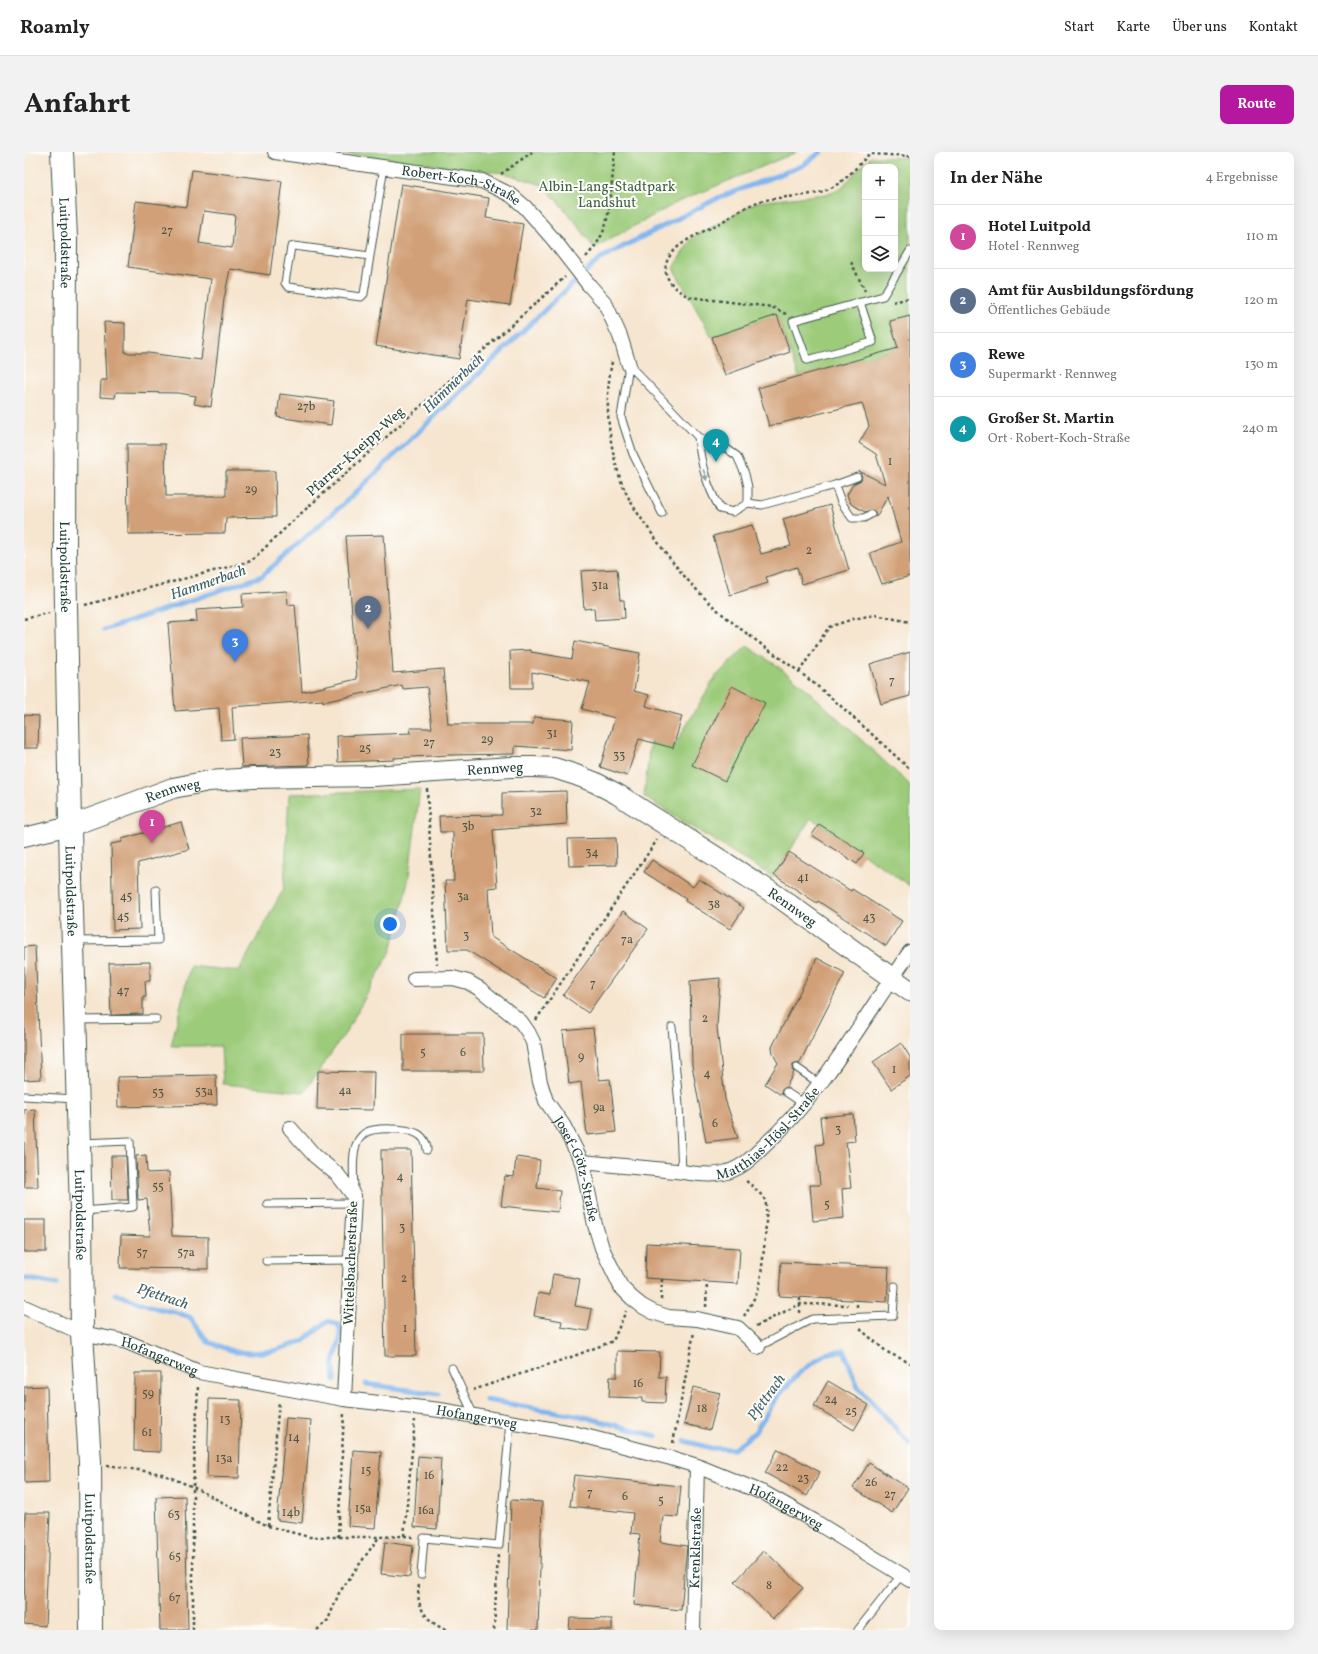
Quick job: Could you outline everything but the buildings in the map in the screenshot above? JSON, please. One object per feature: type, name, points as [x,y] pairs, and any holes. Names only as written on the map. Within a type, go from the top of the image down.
[{"type":"main road","name":"Luitpoldstraße","points":[[62,152],[66,237],[65,551],[72,941],[76,1020],[78,1144],[81,1212],[82,1333],[90,1462],[91,1630]]},
{"type":"main road","name":"Rennweg","points":[[70,826],[173,788],[209,781],[278,777],[374,776],[512,767],[554,768],[594,782],[617,794],[776,895],[910,991]]},
{"type":"street","name":"Robert-Koch-Straße","points":[[274,152],[482,181],[511,195],[525,207],[554,240],[605,303],[620,336],[629,366]]},
{"type":"street","name":"Rennweg","points":[[24,837],[70,826]]},
{"type":"street","name":"Matthias-Hösl-Straße","points":[[582,1162],[682,1172],[726,1173],[735,1169],[752,1158],[774,1138],[804,1104],[820,1084],[910,952]]},
{"type":"street","name":"Josef-Götz-Straße","points":[[414,979],[453,978],[468,982],[480,989],[521,1022],[528,1032],[533,1042],[540,1082],[546,1101],[564,1125],[582,1162],[602,1248],[621,1287],[642,1306],[661,1315],[701,1320],[738,1328]]},
{"type":"street","name":"Wittelsbacherstraße","points":[[290,1128],[315,1156],[338,1175],[354,1200],[344,1399]]},
{"type":"street","name":"Hofangerweg","points":[[24,1308],[82,1333],[127,1342],[199,1372],[344,1399],[475,1416],[573,1433],[671,1458],[697,1466],[766,1494],[814,1521],[906,1577]]},
{"type":"street","points":[[738,1328],[758,1347]]},
{"type":"street","name":"Krenklstraße","points":[[693,1630],[697,1466]]},
{"type":"lane","points":[[370,256],[294,246],[291,248],[285,284],[288,287],[361,297],[364,294],[370,256],[384,167]]},
{"type":"lane","points":[[860,302],[872,342],[807,360],[793,321],[860,302],[883,296],[910,251]]},
{"type":"lane","points":[[629,366],[698,437],[720,444],[738,456],[747,481],[748,503]]},
{"type":"lane","points":[[629,366],[621,417],[633,454],[662,513]]},
{"type":"lane","points":[[698,437],[703,471],[710,491],[720,509],[733,512],[748,503],[762,505],[835,485],[857,477]]},
{"type":"lane","points":[[835,485],[841,502],[852,518],[864,518],[871,514]]},
{"type":"lane","points":[[72,941],[158,940],[156,890]]},
{"type":"lane","points":[[76,1020],[156,1019]]},
{"type":"lane","points":[[672,1027],[679,1105],[682,1172]]},
{"type":"lane","points":[[797,1068],[820,1084]]},
{"type":"lane","points":[[786,1092],[804,1104]]},
{"type":"lane","points":[[24,1096],[77,1099]]},
{"type":"lane","points":[[267,1204],[354,1200],[353,1161],[356,1144],[365,1133],[390,1129],[417,1133],[424,1139],[427,1150]]},
{"type":"lane","points":[[78,1144],[130,1141],[132,1208],[81,1212]]},
{"type":"lane","points":[[266,1261],[351,1260]]},
{"type":"lane","points":[[758,1347],[812,1319],[893,1316],[895,1286]]},
{"type":"lane","points":[[452,1368],[475,1416]]},
{"type":"lane","points":[[421,1575],[424,1538],[499,1545],[510,1422]]},
{"type":"lane","points":[[858,1630],[906,1577]]},
{"type":"path","points":[[482,181],[504,173],[532,152]]},
{"type":"path","points":[[585,259],[601,236],[606,223],[615,152]]},
{"type":"path","points":[[793,321],[788,316],[772,307],[690,297],[679,292],[668,281],[665,270],[667,260],[678,246],[758,202],[820,192],[833,188],[850,174],[869,154],[910,156]]},
{"type":"path","points":[[851,262],[863,289]]},
{"type":"path","name":"Pfarrer-Kneipp-Weg","points":[[24,618],[67,610],[251,561],[297,517],[567,275]]},
{"type":"path","points":[[620,336],[612,364],[608,393],[608,425],[620,480],[636,511],[663,550],[689,582],[721,612],[761,645],[799,672],[849,714],[910,769]]},
{"type":"path","points":[[799,672],[829,627],[853,618],[875,615],[910,622]]},
{"type":"path","points":[[426,773],[438,979]]},
{"type":"path","points":[[528,1032],[666,826]]},
{"type":"path","points":[[735,1169],[758,1191],[766,1201],[766,1225],[762,1273],[758,1290],[738,1328]]},
{"type":"path","points":[[661,1315],[662,1279]]},
{"type":"path","points":[[671,1458],[701,1320],[707,1282]]},
{"type":"path","points":[[463,1392],[574,1356],[613,1341],[632,1298]]},
{"type":"path","points":[[846,1318],[887,1352],[910,1363]]},
{"type":"path","points":[[193,1630],[193,1487],[199,1372]]},
{"type":"path","points":[[268,1526],[280,1388]]},
{"type":"path","points":[[338,1538],[344,1399]]},
{"type":"path","points":[[90,1462],[162,1474],[193,1487],[268,1526],[309,1537],[338,1538],[404,1536],[416,1408]]},
{"type":"path","points":[[317,1630],[328,1620],[339,1593],[378,1537]]},
{"type":"path","points":[[494,1630],[499,1545]]},
{"type":"path","points":[[421,1575],[418,1592],[420,1608],[435,1625],[446,1630]]},
{"type":"green space","name":"Albin-Lang-Stadtpark Landshut","points":[[327,152],[797,152],[678,202],[594,248],[574,220],[543,185],[504,173]]},
{"type":"green space","points":[[872,157],[910,158],[910,316],[890,321],[898,348],[799,377],[777,315],[712,337],[673,268],[692,238],[758,202],[826,194],[841,188],[862,165],[862,272],[898,272],[898,164],[863,164]]},
{"type":"green space","points":[[747,646],[776,665],[803,686],[910,785],[910,886],[811,818],[773,877],[644,797],[650,742],[673,748],[716,676]]},
{"type":"green space","points":[[420,789],[408,882],[391,951],[346,1032],[304,1092],[223,1084],[221,1046],[171,1046],[190,966],[239,971],[284,888],[289,794]]},
{"type":"waterway","name":"Hammerbach","points":[[104,630],[262,576],[351,497],[551,304],[601,258],[720,197],[802,166],[821,152]]},
{"type":"waterway","name":"Pfettrach","points":[[24,1278],[57,1284]]},
{"type":"waterway","name":"Pfettrach","points":[[116,1294],[156,1308],[190,1317],[208,1342],[236,1352],[251,1353],[273,1351],[303,1341],[328,1321],[338,1324],[340,1329],[340,1338],[334,1363],[335,1380]]},
{"type":"waterway","name":"Pfettrach","points":[[685,1441],[711,1448],[734,1449],[755,1432],[777,1397],[799,1373],[825,1354],[844,1350],[858,1387],[910,1444]]},
{"type":"waterway","name":"Pfettrach","points":[[366,1384],[438,1394]]},
{"type":"waterway","name":"Pfettrach","points":[[486,1400],[581,1416],[656,1436]]},
{"type":"place","name":"Großer St. Martin","points":[[716,462]]},
{"type":"place","name":"Amt für Ausbildungsfördung","points":[[368,629]]},
{"type":"place","name":"Rewe","points":[[235,662]]},
{"type":"place","name":"Hotel Luitpold","points":[[152,843]]}]
